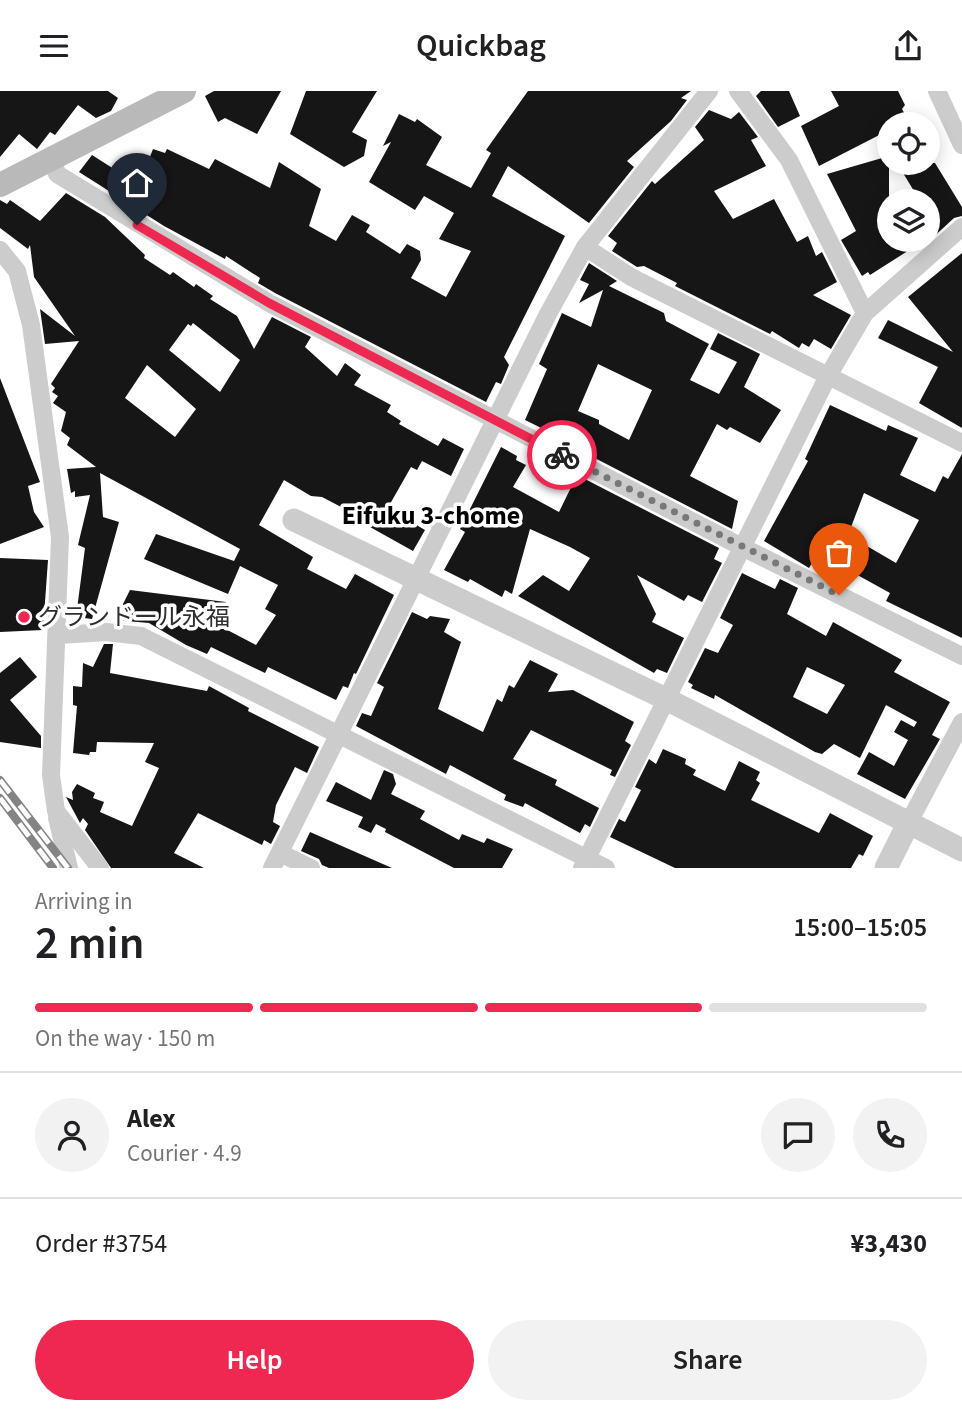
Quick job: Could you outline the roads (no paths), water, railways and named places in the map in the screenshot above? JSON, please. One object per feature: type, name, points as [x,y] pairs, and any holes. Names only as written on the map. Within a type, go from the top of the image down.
[{"type":"main road","points":[[0,185],[184,91]]},
{"type":"street","points":[[310,868],[276,860],[495,420],[585,247],[709,91]]},
{"type":"street","points":[[738,91],[789,160],[866,313]]},
{"type":"street","points":[[937,91],[962,145]]},
{"type":"street","points":[[52,157],[57,174],[269,303],[742,547],[962,656]]},
{"type":"street","points":[[584,863],[828,376],[866,313],[962,227]]},
{"type":"street","points":[[585,247],[631,277],[962,443]]},
{"type":"street","points":[[0,250],[17,271],[31,325],[60,537],[59,635],[51,775],[55,811],[69,868]]},
{"type":"street","points":[[294,520],[666,699],[962,851]]},
{"type":"street","points":[[59,635],[106,632],[141,636],[584,863],[606,868]]},
{"type":"street","points":[[886,868],[962,722]]},
{"type":"street","points":[[55,811],[100,868]]},
{"type":"railway","points":[[0,780],[68,868]]},
{"type":"railway","points":[[0,798],[53,868]]},
{"type":"place","name":"グランドール永福","points":[[24,617]]},
{"type":"district","name":"Eifuku 3-chome","points":[[431,515]]}]
